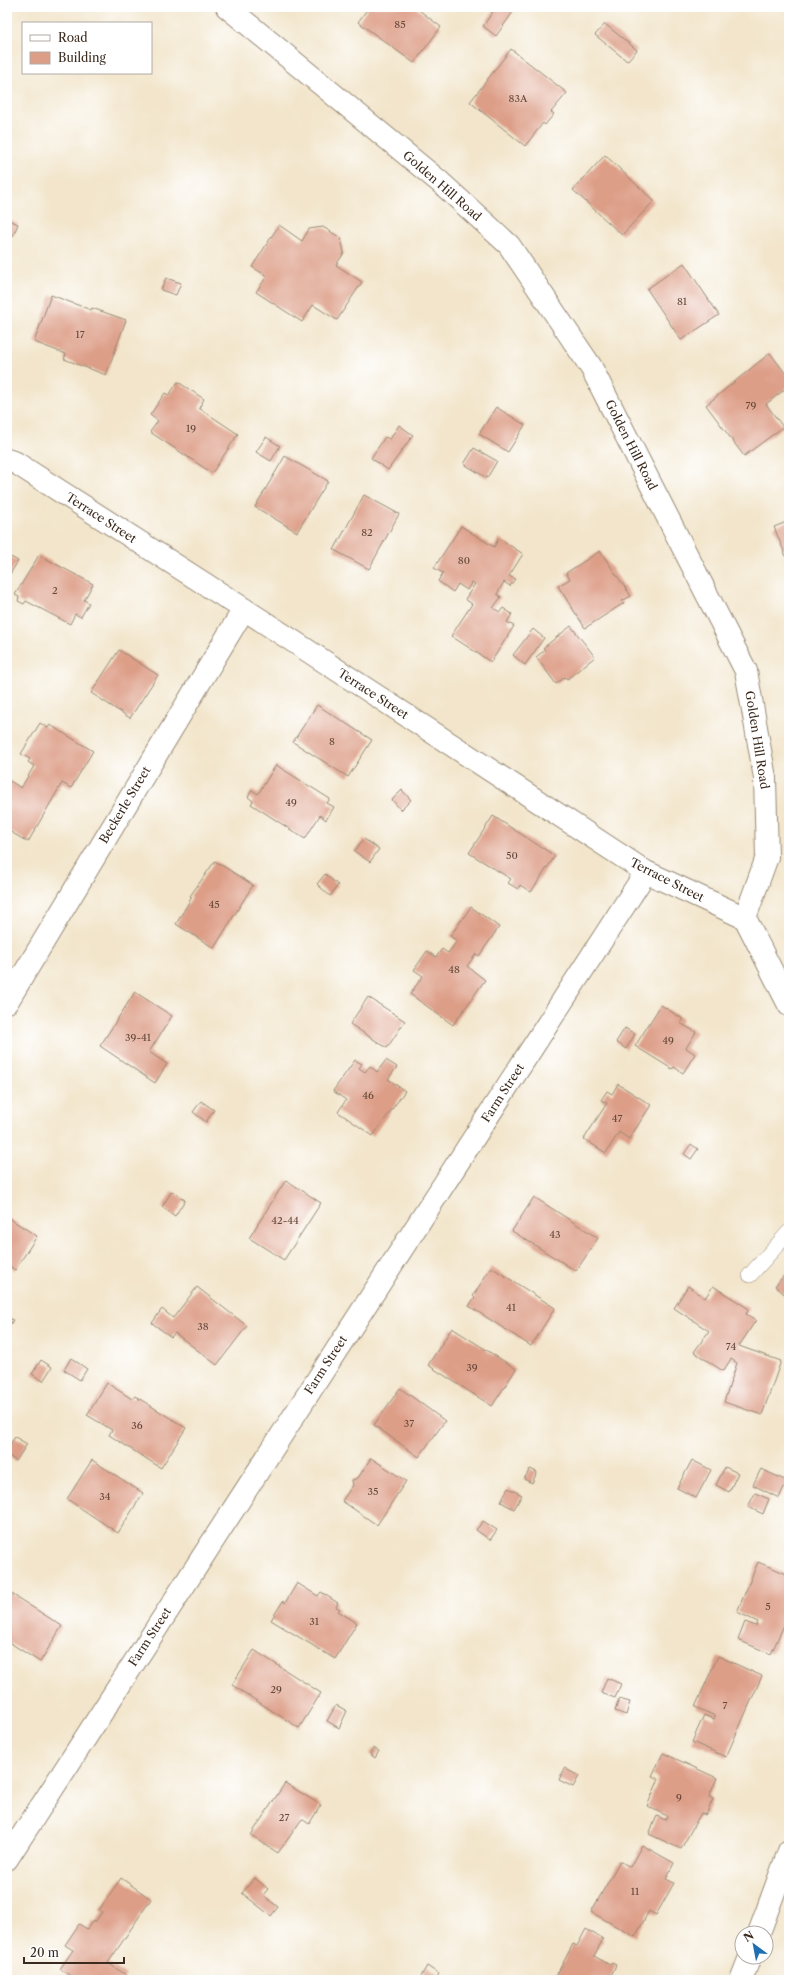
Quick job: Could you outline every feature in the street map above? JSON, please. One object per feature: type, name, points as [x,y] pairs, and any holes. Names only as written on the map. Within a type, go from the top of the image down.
[{"type":"street","name":"Golden Hill Road","points":[[227,7],[440,182],[509,245],[591,367],[746,671],[766,778],[767,857],[745,918]]},
{"type":"street","name":"Terrace Street","points":[[7,460],[23,467],[244,609],[646,872],[745,918]]},
{"type":"street","name":"Beckerle Street","points":[[7,1002],[244,609]]},
{"type":"street","name":"Farm Street","points":[[7,1859],[646,872]]},
{"type":"street","points":[[745,918],[789,1004]]},
{"type":"street","points":[[762,1925],[789,1851]]},
{"type":"street","points":[[741,1980],[747,1965]]},
{"type":"lane","points":[[750,1275],[789,1232]]},
{"type":"building","points":[[369,7],[415,7],[441,27],[414,63],[358,22]]},
{"type":"building","points":[[496,7],[506,7],[513,12],[496,36],[483,26]]},
{"type":"building","points":[[605,24],[637,50],[627,61],[595,35]]},
{"type":"building","points":[[511,49],[567,93],[551,112],[554,114],[545,125],[543,123],[525,146],[470,102]]},
{"type":"building","points":[[605,155],[654,201],[622,235],[573,190]]},
{"type":"building","points":[[7,219],[18,224],[13,236],[7,234]]},
{"type":"building","points":[[279,225],[302,241],[309,229],[323,227],[341,238],[344,253],[336,265],[362,282],[337,320],[313,305],[302,322],[256,292],[267,276],[252,267]]},
{"type":"building","points":[[684,263],[719,315],[681,340],[647,289]]},
{"type":"building","points":[[166,278],[181,283],[176,295],[161,290]]},
{"type":"building","points":[[51,295],[91,310],[92,308],[126,320],[106,375],[64,359],[66,354],[34,342]]},
{"type":"building","points":[[770,353],[789,378],[789,386],[766,404],[783,427],[744,456],[706,405]]},
{"type":"building","points":[[178,382],[204,399],[199,408],[238,434],[212,473],[150,432],[158,421],[150,415],[165,393],[169,395]]},
{"type":"building","points":[[496,407],[525,425],[508,452],[479,434]]},
{"type":"building","points":[[399,425],[413,435],[388,470],[371,458],[385,437],[390,439]]},
{"type":"building","points":[[266,437],[280,446],[271,461],[256,452]]},
{"type":"building","points":[[474,448],[497,461],[487,478],[464,464]]},
{"type":"building","points":[[285,456],[328,481],[297,532],[255,507]]},
{"type":"building","points":[[364,495],[399,514],[369,569],[334,550]]},
{"type":"building","points":[[789,521],[789,564],[774,527]]},
{"type":"building","points":[[461,526],[494,547],[499,538],[523,554],[509,576],[515,579],[510,586],[504,582],[497,594],[501,597],[493,608],[500,612],[503,608],[512,614],[507,622],[514,626],[491,662],[451,636],[472,604],[465,599],[475,584],[472,582],[467,590],[458,584],[453,592],[438,581],[443,573],[434,568]]},
{"type":"building","points":[[600,551],[631,596],[622,601],[624,603],[585,628],[558,586],[570,579],[566,573]]},
{"type":"building","points":[[7,555],[18,561],[7,579]]},
{"type":"building","points":[[39,555],[93,584],[84,600],[89,603],[81,617],[75,614],[70,624],[26,601],[24,604],[18,601],[19,597],[15,595]]},
{"type":"building","points":[[571,626],[595,657],[567,679],[565,677],[556,684],[536,657],[545,650],[543,648]]},
{"type":"building","points":[[533,629],[544,638],[525,665],[513,655]]},
{"type":"building","points":[[119,650],[158,675],[130,718],[91,693]]},
{"type":"building","points":[[317,705],[372,740],[348,777],[293,742]]},
{"type":"building","points":[[40,723],[48,728],[50,725],[93,751],[71,788],[62,783],[28,842],[7,830],[7,779],[21,788],[34,766],[28,762],[30,759],[21,754]]},
{"type":"building","points":[[276,765],[330,799],[327,803],[334,807],[326,820],[320,815],[305,839],[251,804],[253,801],[248,797],[252,790],[258,794]]},
{"type":"building","points":[[402,790],[411,800],[401,810],[392,800]]},
{"type":"building","points":[[493,816],[555,856],[531,892],[520,885],[518,889],[508,883],[511,879],[469,853]]},
{"type":"building","points":[[364,839],[379,849],[370,862],[354,851]]},
{"type":"building","points":[[215,861],[253,885],[214,948],[176,924],[192,897],[190,896]]},
{"type":"building","points":[[325,874],[338,885],[330,896],[317,884]]},
{"type":"building","points":[[471,907],[499,927],[479,956],[476,954],[467,966],[485,980],[453,1025],[410,994],[423,976],[414,970],[427,951],[436,957],[442,949],[448,953],[457,941],[450,936]]},
{"type":"building","points":[[135,992],[172,1016],[149,1052],[167,1064],[155,1083],[100,1046]]},
{"type":"building","points":[[368,997],[405,1021],[387,1048],[350,1024]]},
{"type":"building","points":[[661,1005],[683,1019],[680,1023],[696,1032],[686,1048],[695,1054],[683,1073],[674,1067],[672,1069],[635,1046]]},
{"type":"building","points":[[625,1028],[635,1034],[626,1049],[616,1042]]},
{"type":"building","points":[[355,1060],[362,1064],[359,1068],[365,1072],[370,1066],[377,1072],[386,1060],[397,1067],[388,1079],[405,1091],[373,1136],[338,1112],[346,1100],[333,1091]]},
{"type":"building","points":[[618,1084],[651,1105],[629,1139],[619,1132],[606,1153],[584,1139],[607,1103],[601,1100],[607,1091],[612,1094]]},
{"type":"building","points":[[201,1101],[214,1110],[206,1122],[193,1112]]},
{"type":"building","points":[[691,1144],[698,1149],[691,1159],[684,1154]]},
{"type":"building","points":[[286,1180],[321,1203],[284,1260],[249,1238]]},
{"type":"building","points":[[172,1191],[185,1200],[175,1216],[162,1207]]},
{"type":"building","points":[[534,1197],[598,1238],[576,1271],[512,1231]]},
{"type":"building","points":[[7,1217],[37,1236],[15,1270],[7,1264]]},
{"type":"building","points":[[491,1267],[555,1308],[531,1346],[469,1306],[475,1297],[473,1296]]},
{"type":"building","points":[[789,1270],[789,1298],[775,1286]]},
{"type":"building","points":[[688,1286],[705,1298],[713,1286],[749,1309],[746,1314],[756,1320],[739,1346],[781,1361],[762,1415],[724,1402],[737,1363],[731,1359],[723,1371],[694,1352],[709,1331],[674,1308]]},
{"type":"building","points":[[197,1287],[247,1326],[217,1365],[175,1333],[171,1337],[152,1323],[162,1309],[173,1318]]},
{"type":"building","points":[[7,1317],[13,1320],[7,1330]]},
{"type":"building","points":[[452,1328],[516,1369],[492,1406],[428,1365]]},
{"type":"building","points":[[71,1358],[87,1369],[80,1380],[64,1370]]},
{"type":"building","points":[[41,1360],[52,1367],[43,1381],[32,1374]]},
{"type":"building","points":[[107,1383],[132,1399],[135,1396],[186,1428],[161,1468],[109,1435],[112,1430],[87,1415]]},
{"type":"building","points":[[400,1388],[445,1421],[419,1457],[374,1425]]},
{"type":"building","points":[[15,1437],[27,1444],[16,1461],[7,1455],[7,1449]]},
{"type":"building","points":[[371,1458],[406,1481],[377,1525],[342,1501],[353,1485],[352,1480],[358,1478]]},
{"type":"building","points":[[92,1460],[143,1493],[118,1533],[67,1499]]},
{"type":"building","points":[[692,1460],[711,1470],[696,1498],[677,1488]]},
{"type":"building","points":[[725,1467],[738,1473],[729,1492],[716,1485]]},
{"type":"building","points":[[530,1469],[537,1472],[532,1483],[524,1479]]},
{"type":"building","points":[[761,1469],[787,1481],[779,1498],[753,1485]]},
{"type":"building","points":[[508,1488],[522,1495],[514,1509],[501,1502]]},
{"type":"building","points":[[755,1493],[769,1499],[763,1514],[748,1507]]},
{"type":"building","points":[[483,1521],[497,1530],[490,1540],[476,1530]]},
{"type":"building","points":[[758,1562],[789,1575],[789,1614],[771,1654],[738,1640],[745,1622],[756,1626],[758,1622],[737,1612]]},
{"type":"building","points":[[297,1583],[318,1596],[321,1592],[338,1603],[336,1607],[340,1609],[338,1611],[357,1623],[335,1659],[271,1620],[283,1601],[285,1603]]},
{"type":"building","points":[[7,1591],[62,1626],[40,1662],[7,1641]]},
{"type":"building","points":[[254,1650],[321,1693],[299,1728],[232,1685]]},
{"type":"building","points":[[718,1656],[762,1676],[726,1757],[692,1742],[704,1715],[714,1719],[715,1716],[695,1707]]},
{"type":"building","points":[[607,1678],[621,1684],[615,1698],[601,1693]]},
{"type":"building","points":[[619,1699],[630,1702],[626,1715],[615,1711]]},
{"type":"building","points":[[336,1705],[347,1711],[339,1728],[327,1721]]},
{"type":"building","points":[[373,1748],[379,1751],[375,1758],[370,1754]]},
{"type":"building","points":[[663,1753],[717,1778],[709,1797],[713,1799],[706,1815],[701,1813],[681,1849],[649,1834],[657,1816],[665,1820],[667,1816],[647,1806],[659,1779],[652,1776]]},
{"type":"building","points":[[564,1768],[579,1776],[573,1787],[559,1780]]},
{"type":"building","points":[[285,1783],[321,1805],[309,1824],[302,1819],[278,1853],[251,1835]]},
{"type":"building","points":[[642,1845],[674,1863],[666,1879],[674,1883],[656,1915],[649,1911],[635,1937],[591,1912],[620,1861],[630,1867]]},
{"type":"building","points":[[121,1878],[151,1899],[108,1963],[126,1975],[122,1980],[76,1980],[60,1969],[73,1950],[65,1945],[79,1924],[87,1929],[93,1920],[95,1922],[102,1912],[99,1910]]},
{"type":"building","points":[[255,1878],[268,1889],[263,1895],[278,1907],[271,1916],[242,1893]]},
{"type":"building","points":[[586,1929],[603,1939],[594,1956],[610,1965],[612,1963],[616,1965],[609,1980],[554,1980],[573,1944],[577,1946]]},
{"type":"building","points":[[427,1966],[439,1974],[435,1980],[419,1980]]}]
